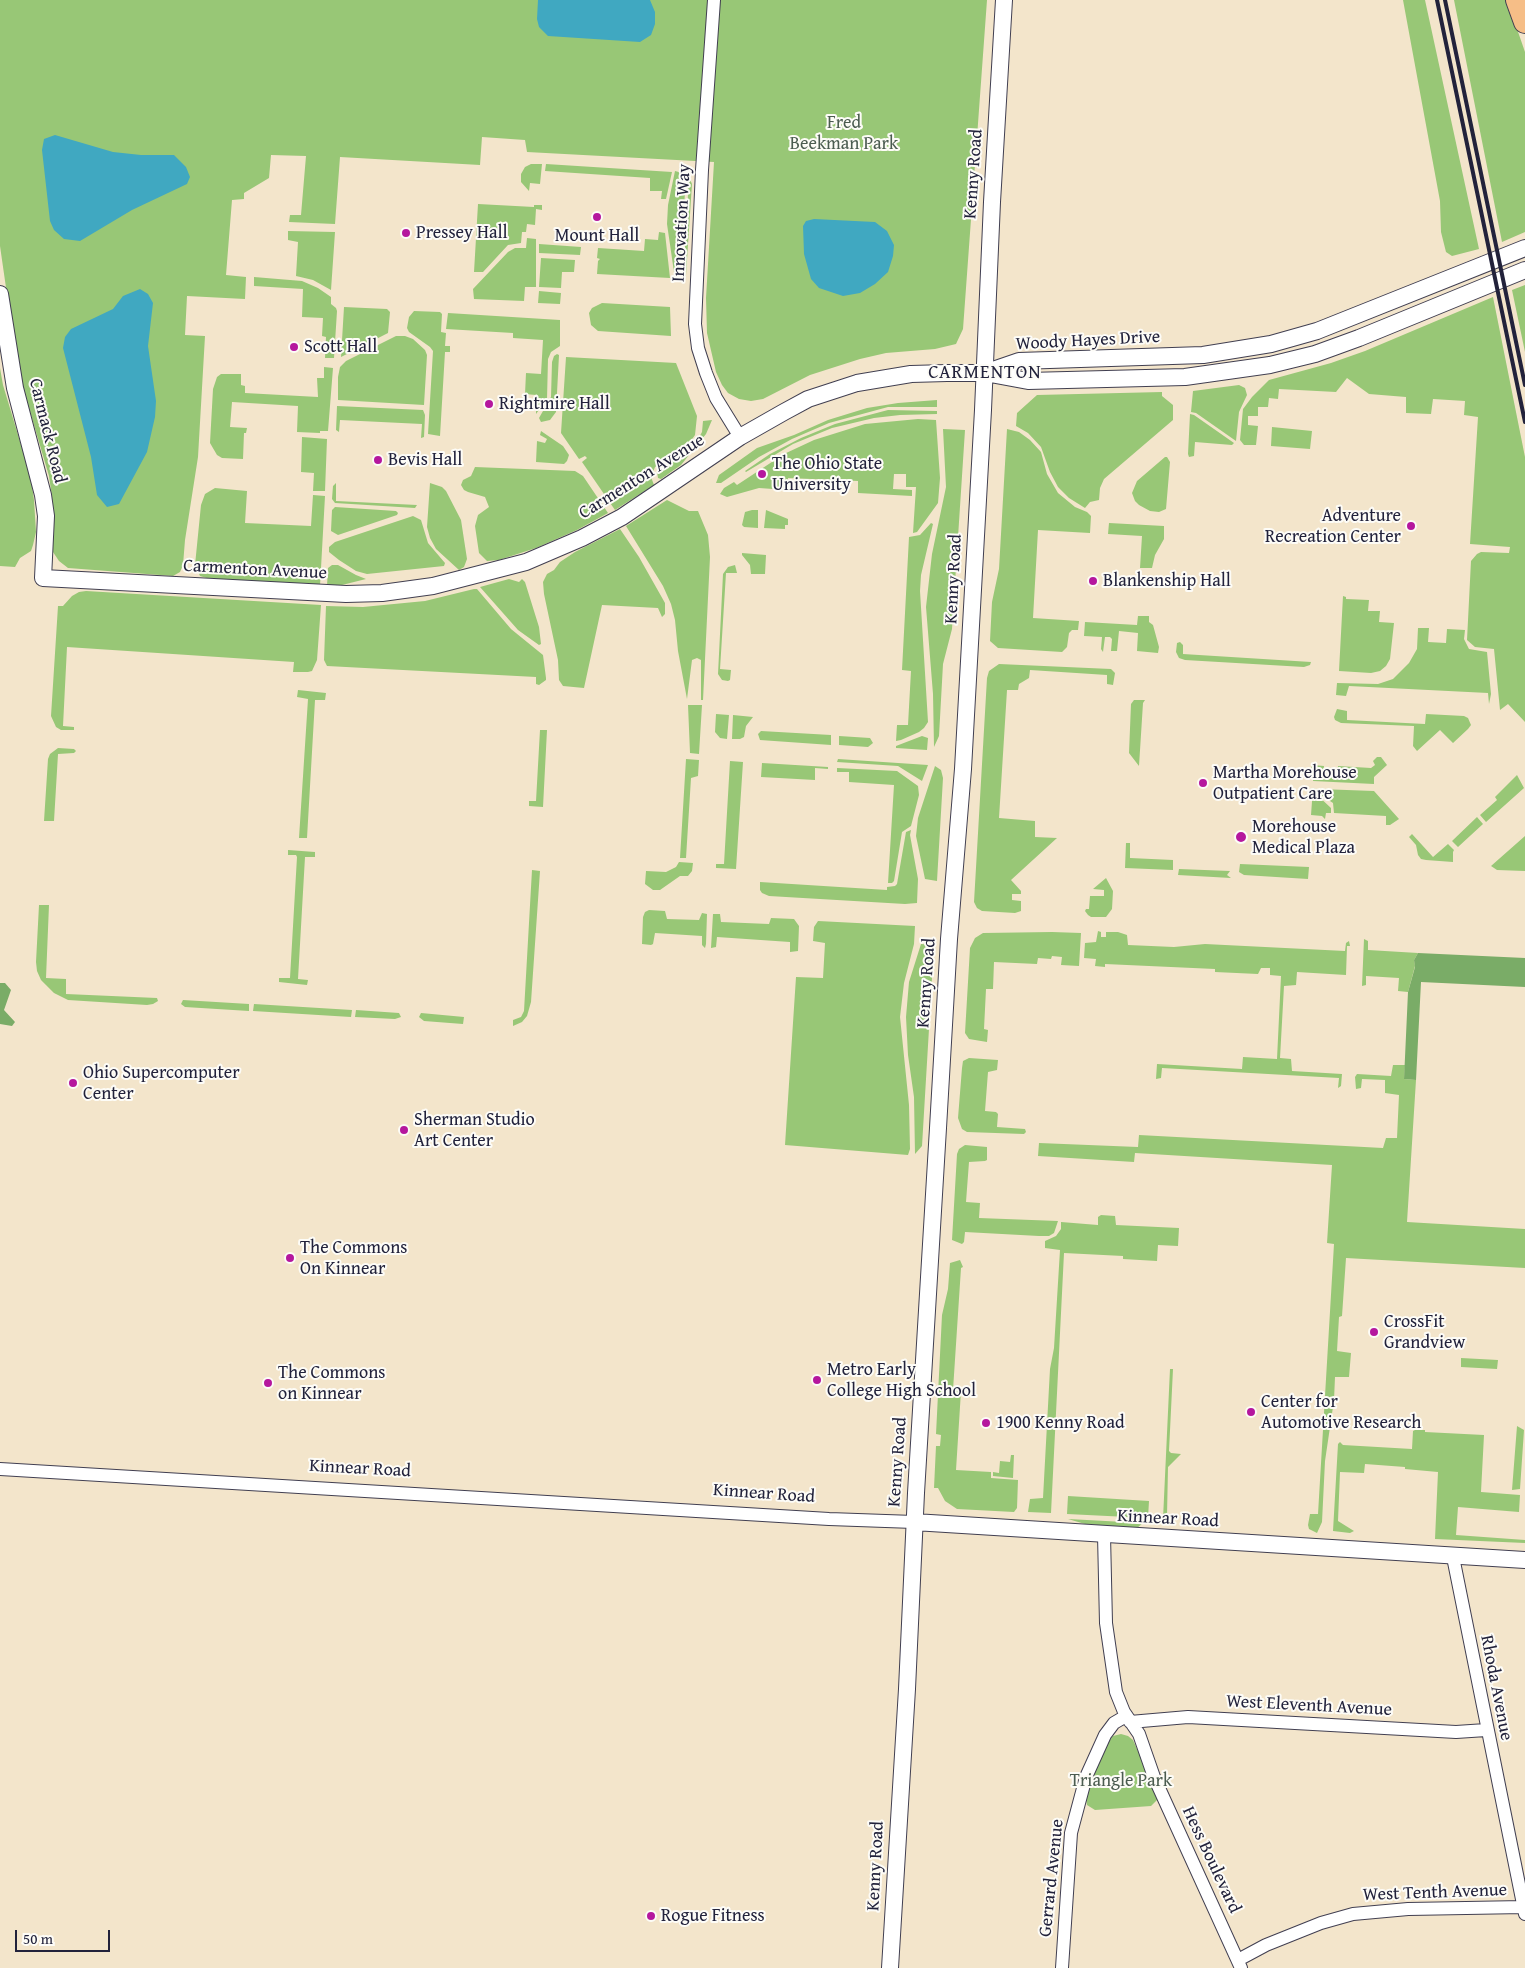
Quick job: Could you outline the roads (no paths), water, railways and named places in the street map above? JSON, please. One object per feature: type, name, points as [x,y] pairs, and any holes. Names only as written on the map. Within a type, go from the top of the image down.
[{"type":"highway","points":[[1517,0],[1525,22]]},
{"type":"street","name":"Innovation Way","points":[[714,0],[702,170],[695,324],[698,348],[706,373],[716,398],[740,437]]},
{"type":"street","name":"Kenny Road","points":[[890,1968],[908,1681],[914,1522],[948,957],[963,769],[1004,0]]},
{"type":"street","name":"Woody Hayes Drive","points":[[985,373],[1019,361],[1203,355],[1271,344],[1317,331],[1525,248]]},
{"type":"street","name":"Woody Hayes Drive","points":[[985,373],[1028,381],[1185,377],[1270,366],[1315,354],[1359,338],[1525,270]]},
{"type":"street","name":"Carmack Road","points":[[0,294],[15,388],[43,495],[46,516],[43,578]]},
{"type":"street","name":"Carmenton Avenue","points":[[43,578],[346,594],[382,593],[432,586],[526,562],[582,538],[639,506],[740,437],[808,399],[858,383],[911,374],[985,373]]},
{"type":"street","name":"Kinnear Road","points":[[0,1469],[829,1519],[914,1522],[1525,1560]]},
{"type":"street","name":"Hess Boulevard","points":[[1104,1535],[1108,1641],[1116,1692],[1128,1719],[1139,1734],[1154,1777],[1240,1964]]},
{"type":"street","name":"Rhoda Avenue","points":[[1453,1557],[1486,1730],[1524,1910]]},
{"type":"street","name":"West Eleventh Avenue","points":[[1128,1719],[1188,1717],[1437,1731],[1486,1730]]},
{"type":"street","name":"Gerrard Avenue","points":[[1062,1968],[1071,1833],[1086,1777],[1105,1735],[1114,1723],[1128,1719]]},
{"type":"street","name":"West Tenth Avenue","points":[[1240,1964],[1266,1945],[1322,1923],[1353,1914],[1408,1909],[1524,1910]]},
{"type":"water","points":[[538,0],[650,0],[655,12],[655,24],[651,35],[640,42],[548,36],[539,27],[537,19]]},
{"type":"water","points":[[55,135],[113,152],[141,155],[174,155],[186,167],[190,177],[187,184],[132,210],[80,241],[64,239],[54,230],[50,221],[42,150],[44,139]]},
{"type":"water","points":[[814,219],[875,222],[887,231],[894,245],[888,272],[875,284],[860,293],[843,296],[819,288],[811,279],[804,254],[803,226],[806,221]]},
{"type":"water","points":[[140,289],[148,294],[153,303],[148,346],[156,401],[155,417],[147,452],[119,504],[107,507],[97,495],[91,457],[63,348],[65,337],[71,329],[113,309],[123,296]]},
{"type":"railway","points":[[1437,0],[1525,422]]},
{"type":"railway","points":[[1445,0],[1525,385]]},
{"type":"place","name":"Mount Hall","points":[[597,217]]},
{"type":"place","name":"Pressey Hall","points":[[406,233]]},
{"type":"place","name":"Scott Hall","points":[[294,347]]},
{"type":"place","name":"Rightmire Hall","points":[[489,404]]},
{"type":"place","name":"Bevis Hall","points":[[378,460]]},
{"type":"place","name":"The Ohio State University","points":[[762,474]]},
{"type":"place","name":"Adventure Recreation Center","points":[[1411,526]]},
{"type":"place","name":"Blankenship Hall","points":[[1093,581]]},
{"type":"place","name":"Martha Morehouse Outpatient Care","points":[[1203,783]]},
{"type":"place","name":"Morehouse Medical Plaza","points":[[1241,837]]},
{"type":"place","name":"Ohio Supercomputer Center","points":[[73,1083]]},
{"type":"place","name":"Sherman Studio Art Center","points":[[404,1130]]},
{"type":"place","name":"The Commons On Kinnear","points":[[290,1258]]},
{"type":"place","name":"CrossFit Grandview","points":[[1374,1332]]},
{"type":"place","name":"Metro Early College High School","points":[[817,1380]]},
{"type":"place","name":"The Commons on Kinnear","points":[[268,1383]]},
{"type":"place","name":"Center for Automotive Research","points":[[1251,1412]]},
{"type":"place","name":"1900 Kenny Road","points":[[986,1423]]},
{"type":"place","name":"Rogue Fitness","points":[[651,1916]]},
{"type":"district","name":"CARMENTON","points":[[985,373]]},
{"type":"park label","name":"Fred Beekman Park","points":[[844,133]]},
{"type":"park label","name":"Triangle Park","points":[[1121,1781]]}]
